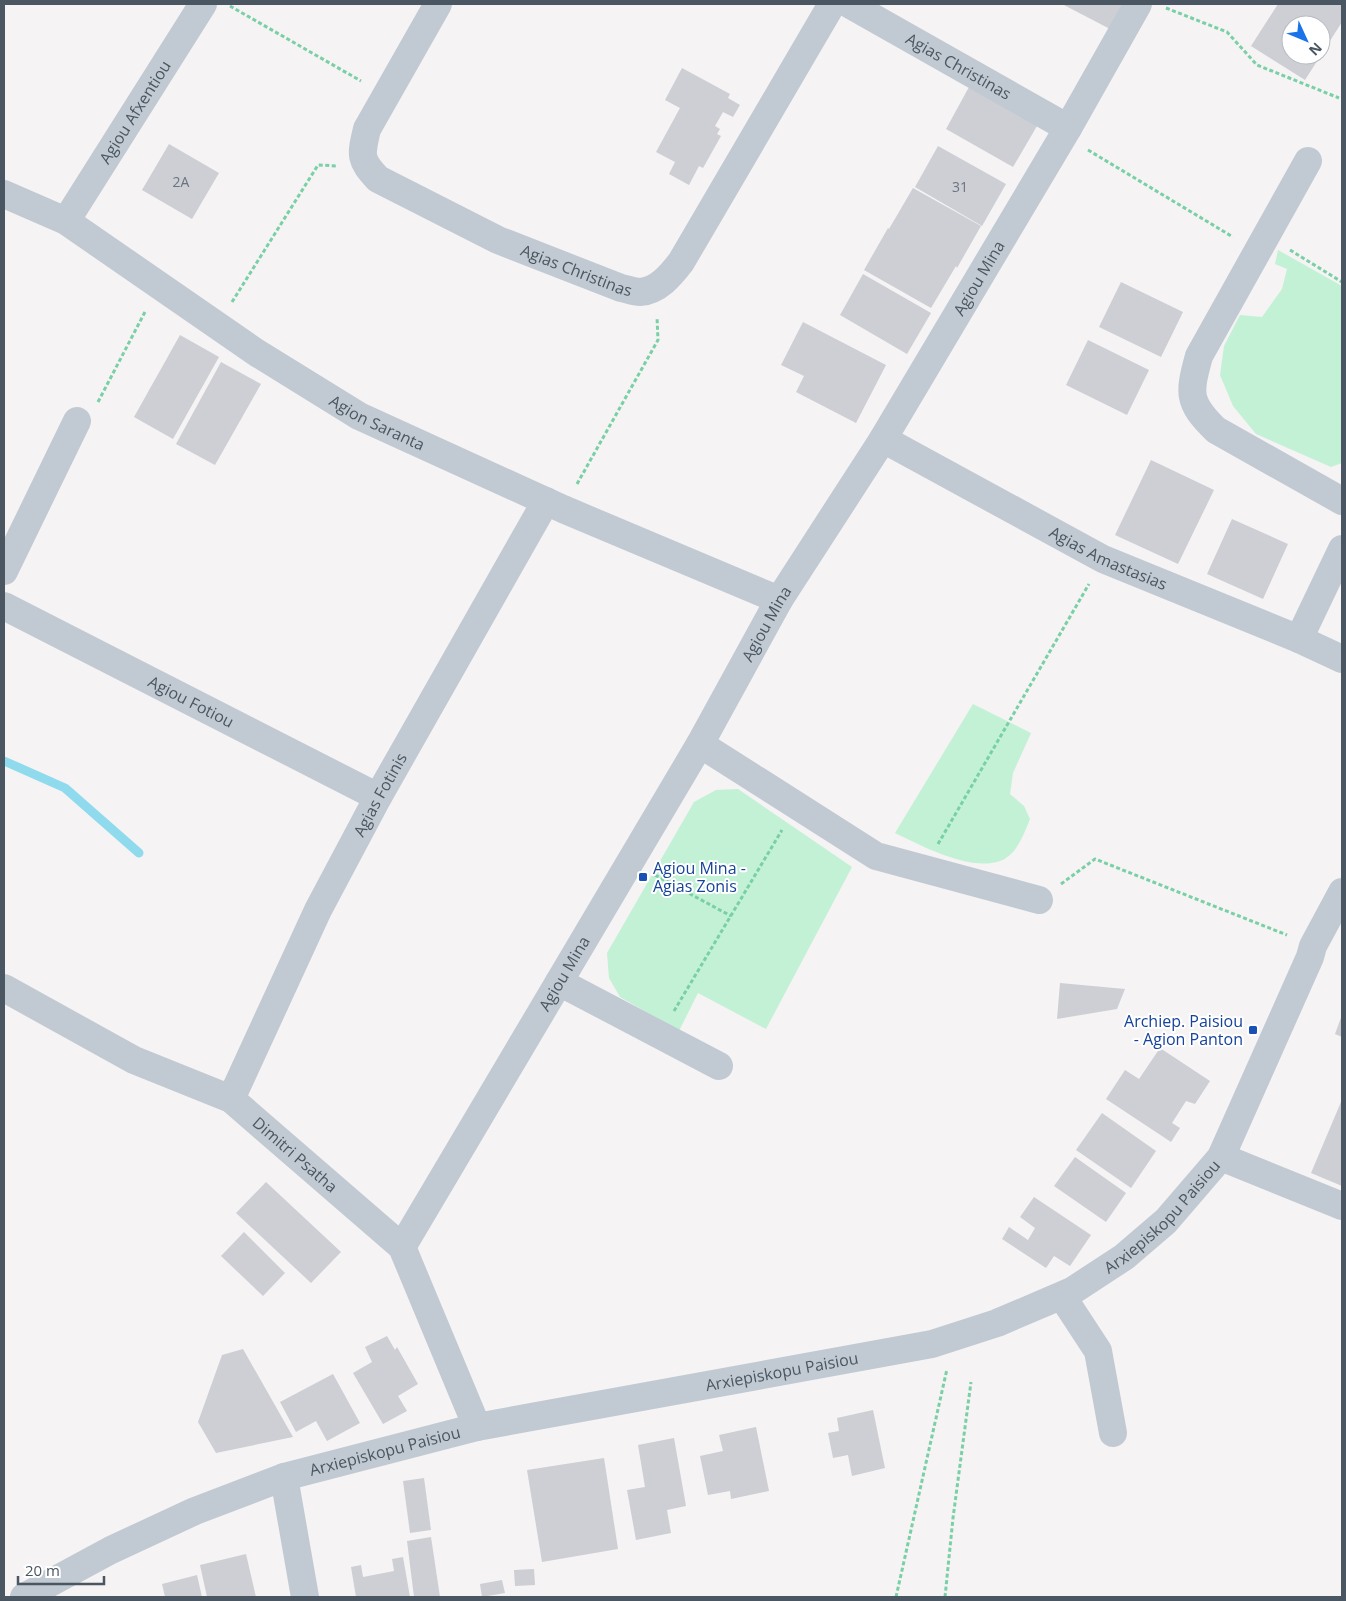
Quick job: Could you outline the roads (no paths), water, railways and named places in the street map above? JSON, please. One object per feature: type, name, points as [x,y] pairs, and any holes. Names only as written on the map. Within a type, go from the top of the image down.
[{"type":"street","name":"Agiou Afxentiou","points":[[66,221],[203,4]]},
{"type":"street","name":"Agias Christinas","points":[[438,4],[367,129],[362,152],[366,167],[378,179],[498,240],[621,288],[641,292],[656,287],[671,275],[681,262],[832,4]]},
{"type":"street","name":"Agias Christinas","points":[[849,4],[1066,131]]},
{"type":"street","name":"Agiou Mina","points":[[402,1247],[700,744],[779,600],[883,439],[1066,131],[1150,6]]},
{"type":"street","points":[[1308,161],[1199,356],[1191,384],[1194,402],[1203,418],[1216,430],[1342,501]]},
{"type":"street","name":"Agion Saranta","points":[[4,194],[66,221],[257,354],[359,416],[554,505],[779,600]]},
{"type":"street","points":[[4,571],[77,421]]},
{"type":"street","name":"Agias Amastasias","points":[[883,439],[1103,559],[1299,639],[1342,659]]},
{"type":"street","name":"Agias Fotinis","points":[[231,1099],[318,910],[378,798],[554,505]]},
{"type":"street","points":[[1299,639],[1342,549]]},
{"type":"street","name":"Agiou Fotiou","points":[[4,606],[378,798]]},
{"type":"street","points":[[700,744],[876,856],[1039,900]]},
{"type":"street","name":"Arxiepiskopu Paisiou","points":[[24,1597],[144,1534],[195,1511],[284,1477],[476,1427],[932,1344],[997,1323],[1072,1292],[1124,1257],[1166,1222],[1221,1157],[1310,957],[1313,946],[1342,892]]},
{"type":"street","points":[[559,982],[719,1066]]},
{"type":"street","name":"Dimitri Psatha","points":[[4,988],[134,1060],[231,1099],[402,1247],[476,1427]]},
{"type":"street","points":[[1221,1157],[1342,1206]]},
{"type":"street","points":[[1062,1296],[1098,1351],[1113,1433]]},
{"type":"street","points":[[284,1477],[305,1597]]},
{"type":"waterway","points":[[4,761],[65,788],[139,853]]},
{"type":"place","name":"Agiou Mina - Agias Zonis","points":[[643,877]]},
{"type":"place","name":"Archiep. Paisiou - Agion Panton","points":[[1253,1030]]}]
